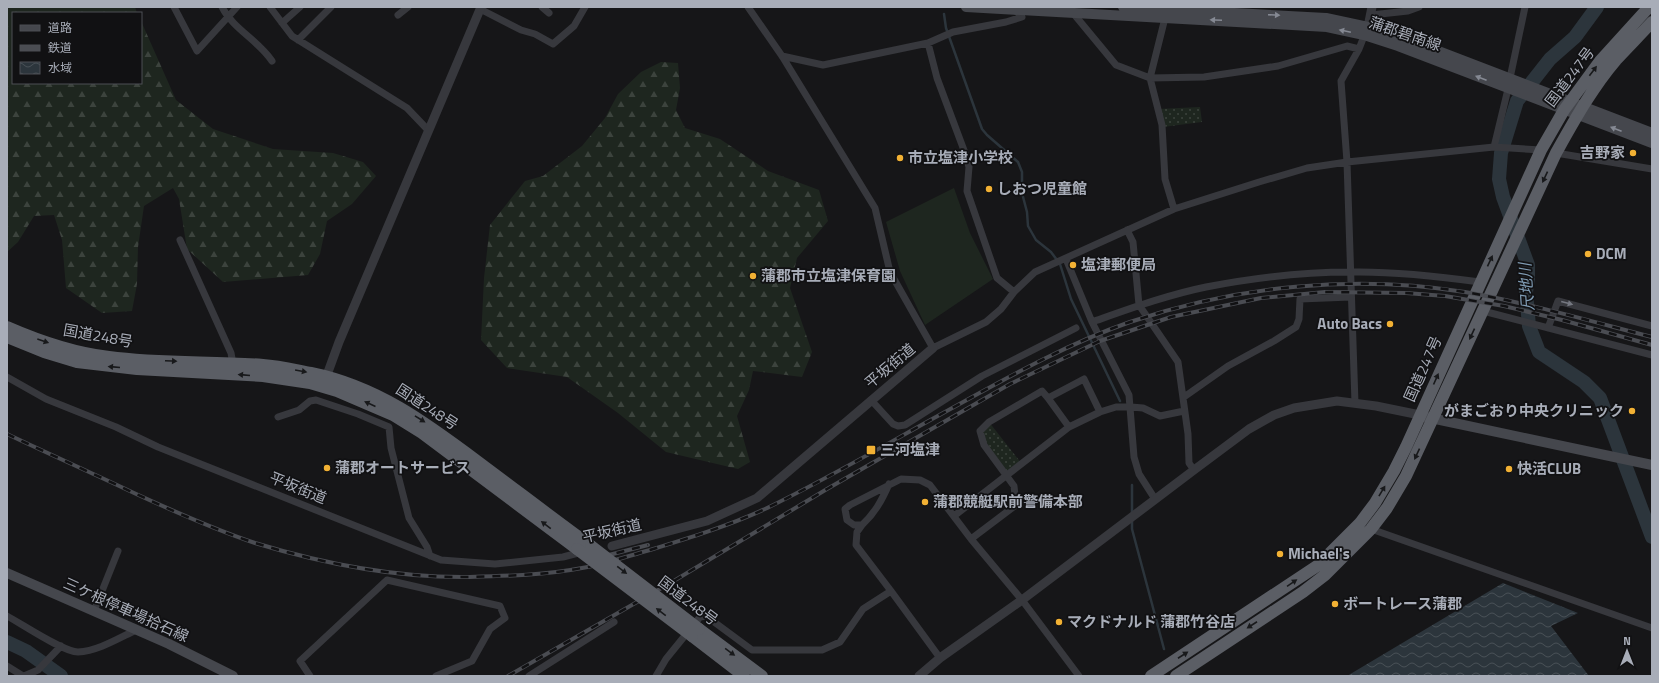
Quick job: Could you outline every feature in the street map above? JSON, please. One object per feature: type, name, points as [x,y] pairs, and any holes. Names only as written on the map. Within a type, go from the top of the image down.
[{"type":"highway","name":"国道247号","points":[[1151,676],[1317,566],[1360,523],[1375,503],[1394,471],[1541,150],[1567,106],[1600,61],[1649,7]]},
{"type":"highway","name":"国道247号","points":[[1176,676],[1303,592],[1325,575],[1371,529],[1387,508],[1406,476],[1556,153],[1581,110],[1616,61],[1652,22]]},
{"type":"highway","name":"国道248号","points":[[7,327],[45,342],[78,352],[108,357],[263,365],[376,395],[398,405],[428,424],[591,546],[695,632],[744,676]]},
{"type":"highway","name":"国道248号","points":[[7,337],[44,352],[77,362],[107,366],[256,376],[291,380],[325,381],[368,404],[394,415],[422,433],[577,549],[695,632],[762,676]]},
{"type":"main road","name":"蒲郡碧南線","points":[[966,7],[1015,10],[1051,9],[1073,13],[1327,27],[1400,36],[1534,87],[1567,106]]},
{"type":"main road","name":"蒲郡碧南線","points":[[1124,7],[1326,18],[1366,31],[1398,46],[1528,96],[1581,110],[1652,133]]},
{"type":"main road","name":"蒲郡碧南線","points":[[1581,110],[1652,143]]},
{"type":"main road","points":[[1420,415],[1652,465]]},
{"type":"main road","name":"三ケ根停車場拾石線","points":[[7,573],[169,644],[233,676]]},
{"type":"street","points":[[174,7],[197,51],[237,7]]},
{"type":"street","points":[[222,7],[227,18],[267,53],[272,61]]},
{"type":"street","points":[[270,7],[292,36],[407,108],[428,130]]},
{"type":"street","points":[[282,23],[300,7]]},
{"type":"street","points":[[298,40],[331,7]]},
{"type":"street","points":[[398,14],[408,7]]},
{"type":"street","points":[[542,7],[549,13]]},
{"type":"street","points":[[325,381],[342,335],[480,8],[520,30],[535,34],[553,44],[574,26],[585,7]]},
{"type":"street","points":[[748,7],[782,56],[875,208],[890,272],[934,348]]},
{"type":"street","points":[[1355,403],[1347,162],[1341,81],[1359,49],[1372,11],[1408,11],[1419,7]]},
{"type":"street","points":[[1510,78],[1525,7]]},
{"type":"street","points":[[782,56],[824,65],[928,42],[947,34],[1022,18],[1015,10]]},
{"type":"street","points":[[1073,13],[1116,65],[1150,78],[1204,77],[1278,66],[1347,46],[1359,49]]},
{"type":"street","points":[[1165,18],[1150,78],[1162,125],[1165,179],[1174,209]]},
{"type":"street","points":[[928,42],[937,78],[970,167],[967,191],[997,278],[1014,292]]},
{"type":"street","points":[[1496,147],[1512,90]]},
{"type":"street","name":"平坂街道","points":[[7,377],[46,399],[116,427],[158,446],[441,560],[495,564],[563,556],[612,546],[707,522],[757,498],[934,348],[986,322],[1001,309],[1014,292],[1035,272],[1174,209],[1307,168],[1347,162],[1496,147],[1541,150]]},
{"type":"street","points":[[1556,153],[1652,169]]},
{"type":"street","points":[[1127,230],[1133,242],[1139,305],[1178,362],[1188,434],[1189,463],[1194,470]]},
{"type":"street","points":[[180,240],[231,353],[233,364]]},
{"type":"street","points":[[1060,261],[1129,395],[1134,457],[1140,474],[1155,499]]},
{"type":"street","points":[[1092,322],[1139,305],[1205,288],[1278,276],[1351,272],[1427,275],[1480,282]]},
{"type":"street","points":[[1184,398],[1228,366],[1296,327],[1299,319],[1300,299],[1351,297]]},
{"type":"street","points":[[1548,328],[1558,300],[1652,326]]},
{"type":"street","points":[[1483,311],[1652,355]]},
{"type":"street","points":[[871,400],[893,424],[898,426],[905,425],[982,376],[1076,328]]},
{"type":"street","points":[[1048,398],[1084,380],[1100,412]]},
{"type":"street","points":[[971,539],[1016,505],[1014,486],[984,445],[980,431],[990,422],[1042,391],[1069,427]]},
{"type":"street","points":[[278,418],[298,410],[313,400],[358,414],[389,427],[390,448],[409,518],[427,547],[430,556]]},
{"type":"street","points":[[918,676],[940,658],[1022,600],[1249,429],[1274,414],[1294,408],[1337,401],[1420,415]]},
{"type":"street","points":[[954,516],[1069,427],[1100,412],[1116,407],[1143,408],[1160,416],[1184,411]]},
{"type":"street","points":[[862,525],[854,525],[847,520],[845,509],[900,479],[920,480],[930,485],[971,539],[1022,600],[1079,676]]},
{"type":"street","points":[[889,484],[882,502],[857,532],[856,545],[940,658]]},
{"type":"street","points":[[1371,529],[1652,628]]},
{"type":"street","points":[[94,611],[118,551]]},
{"type":"street","points":[[310,676],[300,661],[387,580],[500,606],[504,618],[490,629],[472,661],[436,676]]},
{"type":"street","points":[[656,676],[666,659],[700,617],[706,616],[752,650],[822,650],[840,642],[863,608],[891,591]]},
{"type":"street","points":[[7,616],[61,646],[78,652],[96,648],[136,630]]},
{"type":"street","points":[[529,676],[614,622]]},
{"type":"street","points":[[7,666],[24,676],[38,670],[61,646]]},
{"type":"green space","points":[[7,7],[135,7],[137,12],[12,12],[12,84],[142,84],[142,23],[176,100],[213,129],[273,149],[333,153],[363,162],[376,176],[352,204],[327,221],[320,254],[308,275],[223,282],[187,249],[179,199],[173,188],[144,206],[138,247],[137,284],[132,311],[102,313],[66,288],[62,240],[54,215],[34,216],[18,242],[7,252]]},
{"type":"green space","points":[[661,62],[678,63],[680,88],[676,110],[685,128],[720,139],[768,171],[819,190],[828,221],[797,258],[790,288],[812,352],[802,377],[753,371],[749,390],[737,416],[750,462],[738,469],[666,452],[618,413],[567,377],[507,368],[481,340],[484,278],[490,225],[525,181],[543,176],[582,146],[605,118],[618,94],[641,72]]},
{"type":"green space","points":[[1200,107],[1202,122],[1163,127],[1158,109]]},
{"type":"green space","points":[[954,188],[970,233],[993,279],[925,325],[900,271],[886,222]]},
{"type":"green space","points":[[989,422],[1022,464],[1006,476],[980,431]]},
{"type":"water","name":"ボートレース蒲郡","points":[[1503,583],[1578,613],[1551,626],[1589,676],[1347,676]]},
{"type":"waterway","name":"尺地川","points":[[1597,7],[1575,37],[1550,59],[1517,101],[1501,153],[1499,179],[1503,197],[1528,265],[1526,292],[1529,326],[1539,352],[1584,382],[1600,398],[1652,537]]},
{"type":"waterway","points":[[944,14],[946,28],[982,129],[1018,162],[1022,172],[1022,193],[1027,212],[1028,226],[1036,240],[1051,252],[1060,264],[1071,299],[1120,401]]},
{"type":"waterway","points":[[1132,485],[1132,514]]},
{"type":"waterway","points":[[1132,519],[1132,529],[1164,649]]},
{"type":"waterway","points":[[7,642],[26,651],[61,676]]},
{"type":"railway","points":[[7,434],[193,520],[239,538],[281,551],[361,568],[415,575],[442,577],[526,575],[568,570],[599,564],[679,541],[737,521],[765,509],[808,487],[1006,379],[1079,342],[1130,322],[1212,300],[1253,292],[1338,284],[1380,284],[1423,287],[1465,292],[1512,301],[1652,337]]},
{"type":"railway","points":[[508,676],[672,582],[827,489],[1010,384],[1100,341],[1171,317],[1261,298],[1325,292],[1406,293],[1445,296],[1504,306],[1562,320],[1652,345]]},
{"type":"railway","points":[[601,557],[648,545]]},
{"type":"place","name":"吉野家","points":[[1633,153]]},
{"type":"place","name":"市立塩津小学校","points":[[900,158]]},
{"type":"place","name":"しおつ児童館","points":[[989,189]]},
{"type":"place","name":"DCM","points":[[1588,254]]},
{"type":"place","name":"塩津郵便局","points":[[1073,265]]},
{"type":"place","name":"蒲郡市立塩津保育園","points":[[753,276]]},
{"type":"place","name":"Auto Bacs","points":[[1390,324]]},
{"type":"place","name":"がまごおり中央クリニック","points":[[1632,411]]},
{"type":"place","name":"三河塩津","points":[[871,450]]},
{"type":"place","name":"蒲郡オートサービス","points":[[327,468]]},
{"type":"place","name":"快活CLUB","points":[[1509,469]]},
{"type":"place","name":"蒲郡競艇駅前警備本部","points":[[925,502]]},
{"type":"place","name":"Michael's","points":[[1280,554]]},
{"type":"place","name":"ボートレース蒲郡","points":[[1335,604]]},
{"type":"place","name":"マクドナルド 蒲郡竹谷店","points":[[1059,622]]}]
